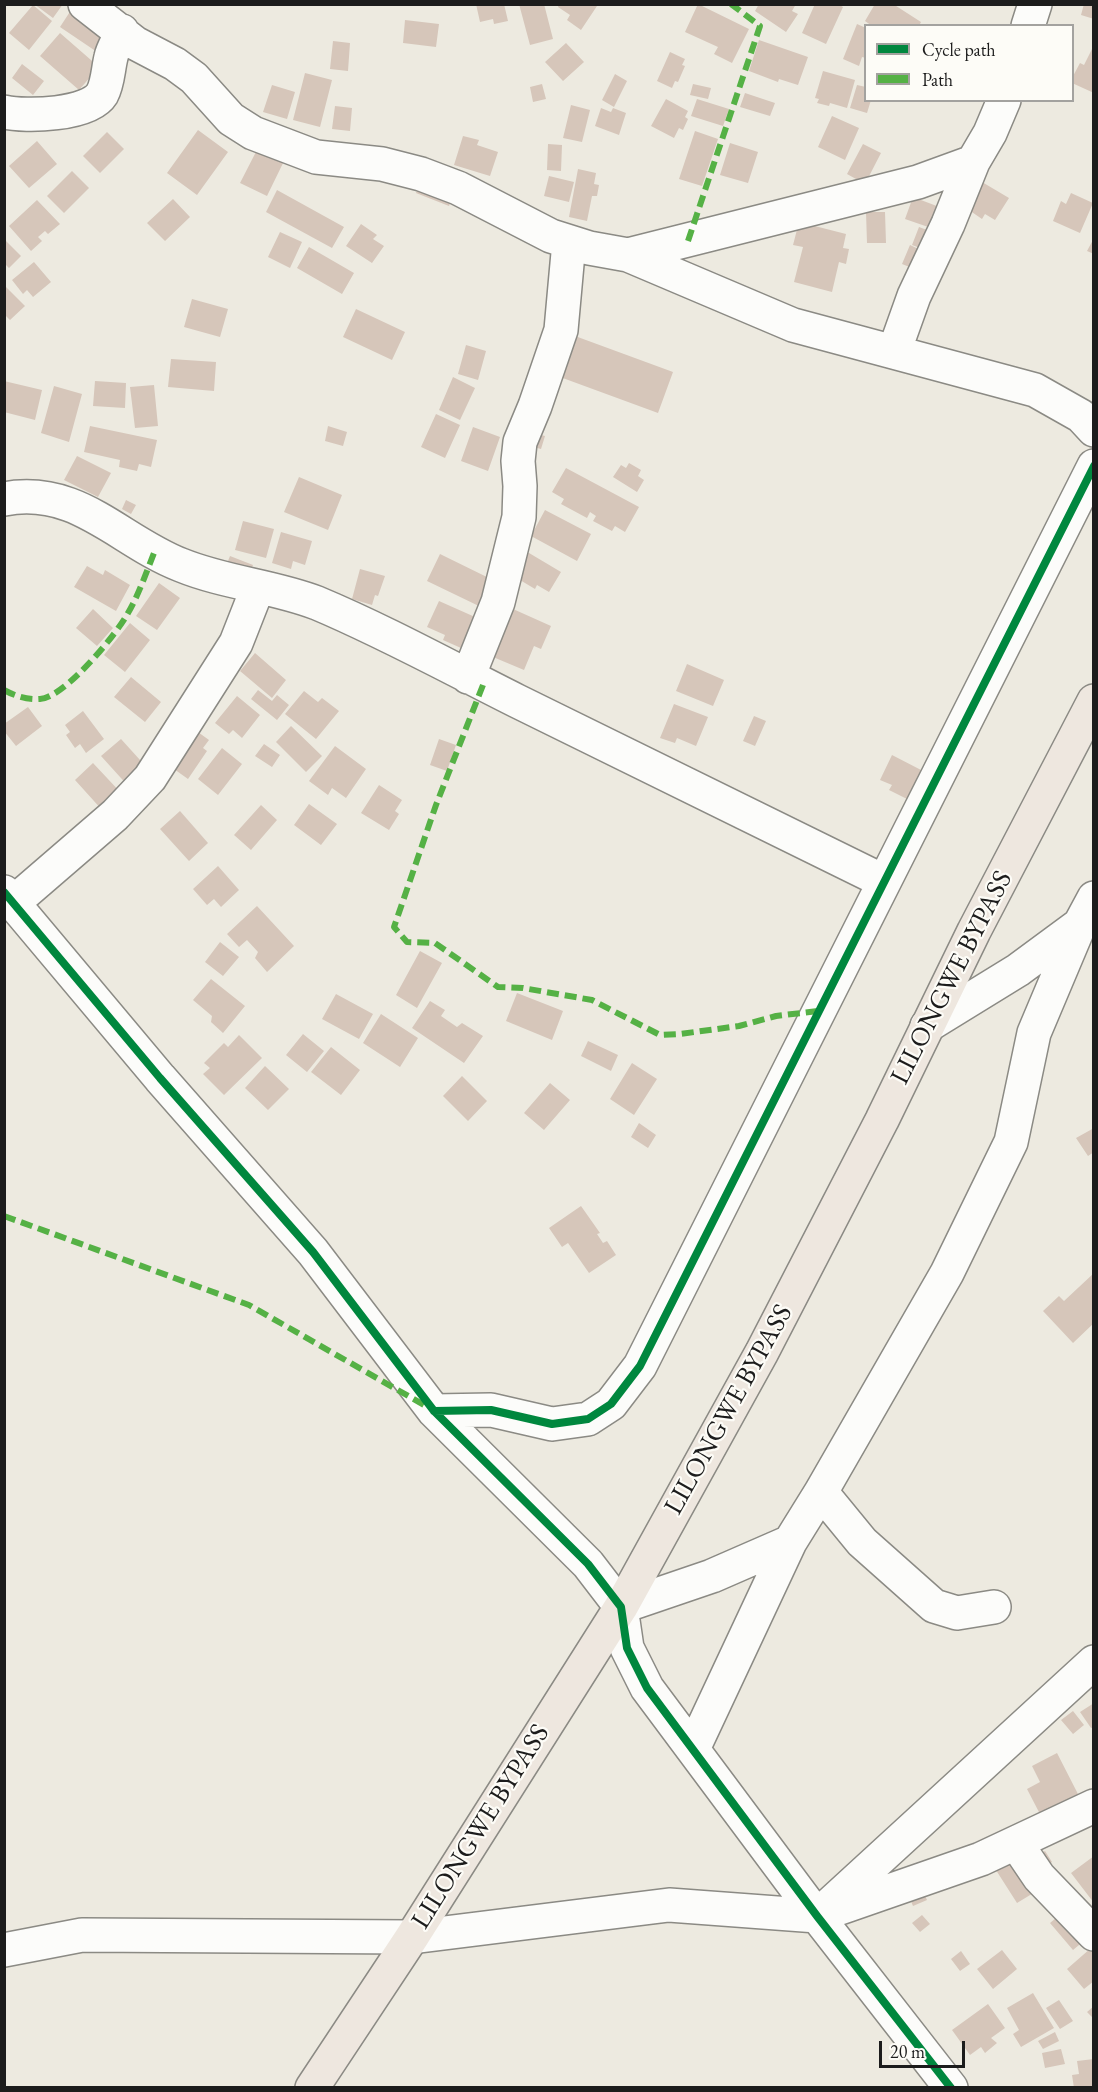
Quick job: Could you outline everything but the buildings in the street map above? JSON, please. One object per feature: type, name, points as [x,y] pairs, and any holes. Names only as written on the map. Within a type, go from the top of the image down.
[{"type":"main road","name":"LILONGWE BYPASS","points":[[312,2088],[412,1937],[621,1606],[762,1352],[974,931],[1094,701]]},
{"type":"street","points":[[85,4],[135,43],[175,64],[194,78],[231,119],[253,133],[316,157],[382,164],[421,174],[458,188],[552,236],[589,248],[628,255],[793,325],[1035,390],[1081,416],[1094,430]]},
{"type":"street","points":[[1029,24],[1035,4]]},
{"type":"street","points":[[4,112],[16,115],[66,112],[88,105],[102,95],[111,57],[122,32]]},
{"type":"street","points":[[894,352],[914,296],[948,224],[973,162],[990,133],[1003,102]]},
{"type":"street","points":[[628,255],[918,182],[973,162]]},
{"type":"street","points":[[468,677],[498,602],[519,517],[520,442],[561,330],[569,242]]},
{"type":"street","points":[[434,1411],[491,1410],[552,1424],[588,1419],[610,1404],[640,1366],[1094,466]]},
{"type":"street","points":[[4,499],[39,496],[57,499],[76,506],[154,553],[179,564],[208,575],[314,602],[403,643],[883,881]]},
{"type":"street","points":[[258,587],[236,643],[150,778],[115,815],[9,898],[160,1078],[312,1252],[434,1411],[588,1564],[621,1606],[627,1648],[647,1688],[817,1916],[951,2088]]},
{"type":"street","points":[[927,1026],[1018,970],[1087,911]]},
{"type":"street","points":[[693,1749],[790,1542],[947,1273],[1011,1142],[1034,1033],[1087,911]]},
{"type":"street","points":[[821,1492],[862,1542],[934,1606],[957,1613],[994,1607]]},
{"type":"street","points":[[621,1606],[712,1576],[790,1542]]},
{"type":"street","points":[[817,1916],[1094,1662]]},
{"type":"street","points":[[4,1950],[82,1935],[412,1937],[669,1905],[817,1916],[981,1859],[1094,1806]]},
{"type":"street","points":[[1016,1843],[1039,1876],[1094,1934]]},
{"type":"marked path","points":[[688,241],[760,26],[731,4]]},
{"type":"marked path","points":[[4,690],[21,697],[40,699],[50,696],[75,677],[89,664],[122,623],[136,598],[154,553]]},
{"type":"marked path","points":[[483,685],[436,805],[394,927],[407,942],[435,943],[498,987],[523,988],[592,1000],[660,1035],[739,1026],[776,1016],[818,1011]]},
{"type":"marked path","points":[[4,1216],[249,1305],[424,1405]]},
{"type":"cycle path","points":[[434,1411],[491,1410],[552,1424],[588,1419],[611,1404],[640,1366],[1094,466]]},
{"type":"cycle path","points":[[4,892],[160,1078],[313,1252],[434,1411],[588,1564],[621,1607],[627,1648],[647,1688],[817,1916],[951,2088]]}]
